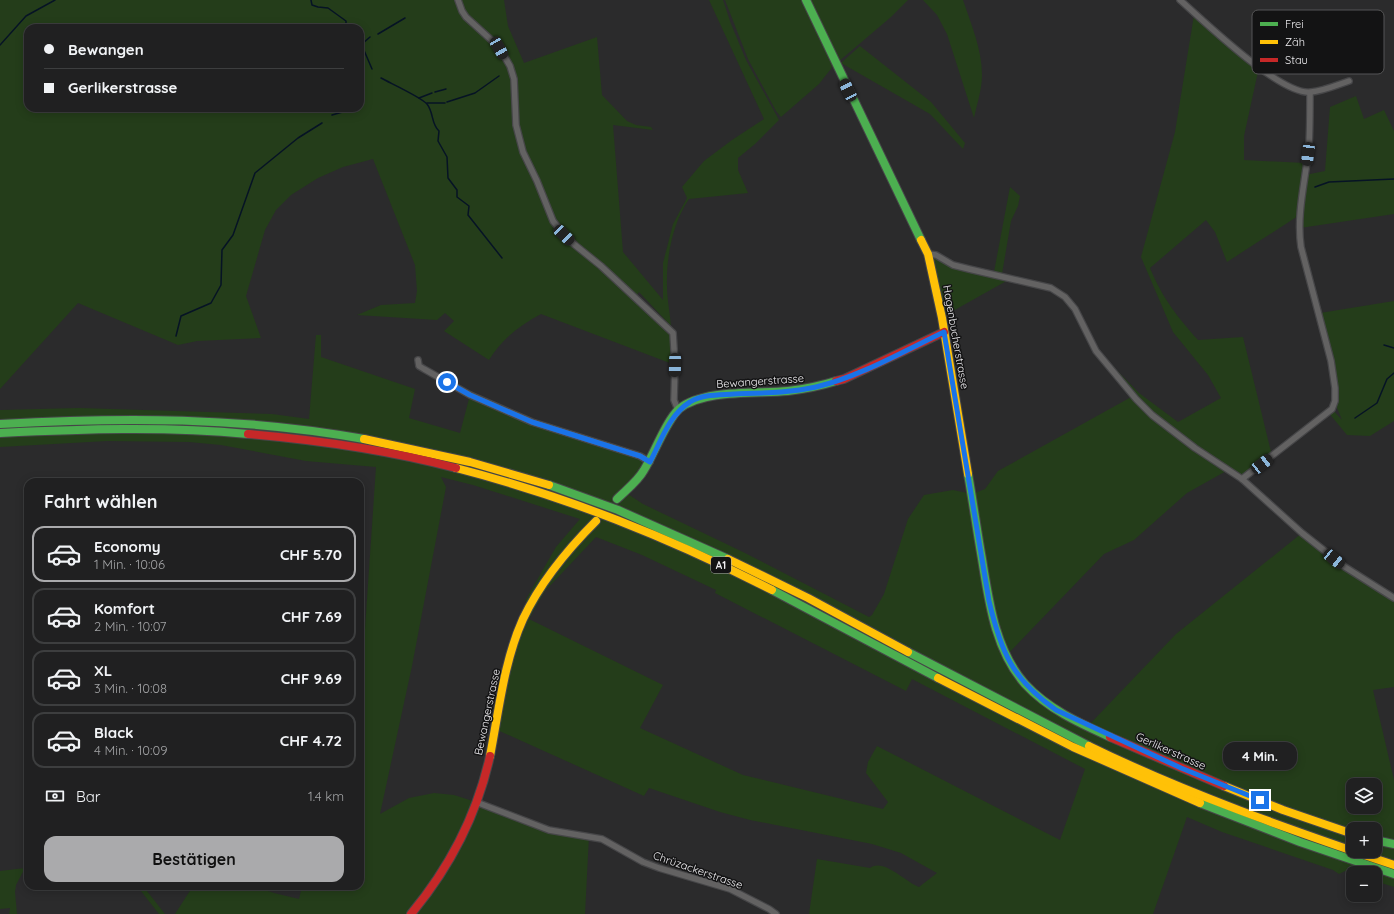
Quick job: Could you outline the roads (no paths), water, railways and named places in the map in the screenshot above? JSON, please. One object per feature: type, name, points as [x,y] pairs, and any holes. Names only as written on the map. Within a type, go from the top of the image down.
[{"type":"main road","name":"Hagenbucherstrasse","points":[[806,0],[928,254],[944,332],[989,601],[1004,653]]},
{"type":"main road","name":"Bewangerstrasse","points":[[617,499],[633,484],[650,462],[668,425],[678,410],[691,401],[707,396],[789,391],[816,387],[844,379],[944,332]]},
{"type":"main road","name":"A1","points":[[0,424],[159,419],[267,425],[325,432],[401,446],[464,460],[524,477],[627,514],[720,555],[846,618],[1029,716],[1143,770],[1268,822],[1394,865]]},
{"type":"main road","name":"A1","points":[[0,433],[132,428],[194,429],[271,434],[334,442],[395,453],[458,468],[519,485],[617,519],[723,566],[835,623],[1020,721],[1147,782],[1244,822],[1394,874]]},
{"type":"main road","name":"Bewangerstrasse","points":[[411,914],[448,864],[462,837],[476,802],[486,773],[508,666],[519,630],[531,604],[546,578],[565,554],[596,521]]},
{"type":"main road","name":"Gerlikerstrasse","points":[[1004,653],[1025,685],[1056,710],[1181,768],[1273,806],[1346,832]]},
{"type":"main road","points":[[1382,841],[1394,844]]},
{"type":"street","points":[[458,0],[466,17],[499,48],[510,66],[514,79],[516,125],[523,152],[537,181],[553,221],[575,246],[601,266],[673,333],[675,365],[674,400],[678,410]]},
{"type":"street","points":[[1180,0],[1237,51],[1252,62]]},
{"type":"street","points":[[1270,74],[1295,91],[1310,93],[1349,81]]},
{"type":"street","points":[[1242,479],[1332,409],[1335,401],[1335,388],[1331,361],[1301,247],[1299,232],[1299,217],[1309,145],[1310,93]]},
{"type":"street","points":[[928,254],[936,255],[953,265],[1051,288],[1066,297],[1075,309],[1096,351],[1136,399],[1152,415],[1195,448],[1242,479],[1302,533],[1345,567],[1394,598]]},
{"type":"street","points":[[418,360],[420,366],[424,369],[470,395],[497,407],[532,422],[640,456],[650,462]]},
{"type":"street","name":"Chrüzackerstrasse","points":[[476,802],[550,830],[602,839],[643,862],[730,889],[776,914]]},
{"type":"waterway","points":[[0,45],[26,16],[55,0]]},
{"type":"waterway","points":[[311,0],[312,5],[328,8],[346,21],[346,24]]},
{"type":"waterway","points":[[378,34],[405,18]]},
{"type":"waterway","points":[[364,42],[370,37]]},
{"type":"waterway","points":[[364,50],[372,69]]},
{"type":"waterway","points":[[447,102],[475,93],[499,76]]},
{"type":"waterway","points":[[381,78],[412,94],[427,104],[431,111],[436,128],[439,131],[438,141],[447,157],[448,178],[457,190],[457,197],[469,206],[468,215],[502,258]]},
{"type":"waterway","points":[[435,92],[446,89]]},
{"type":"waterway","points":[[419,98],[432,93]]},
{"type":"waterway","points":[[427,103],[445,103]]},
{"type":"waterway","points":[[332,115],[342,112]]},
{"type":"waterway","points":[[176,336],[181,316],[211,303],[221,285],[222,250],[233,235],[255,173],[298,138],[322,123]]},
{"type":"waterway","points":[[1315,187],[1329,182],[1394,179]]},
{"type":"waterway","points":[[1384,345],[1394,348]]},
{"type":"waterway","points":[[1355,418],[1377,403],[1387,379],[1394,373]]}]
